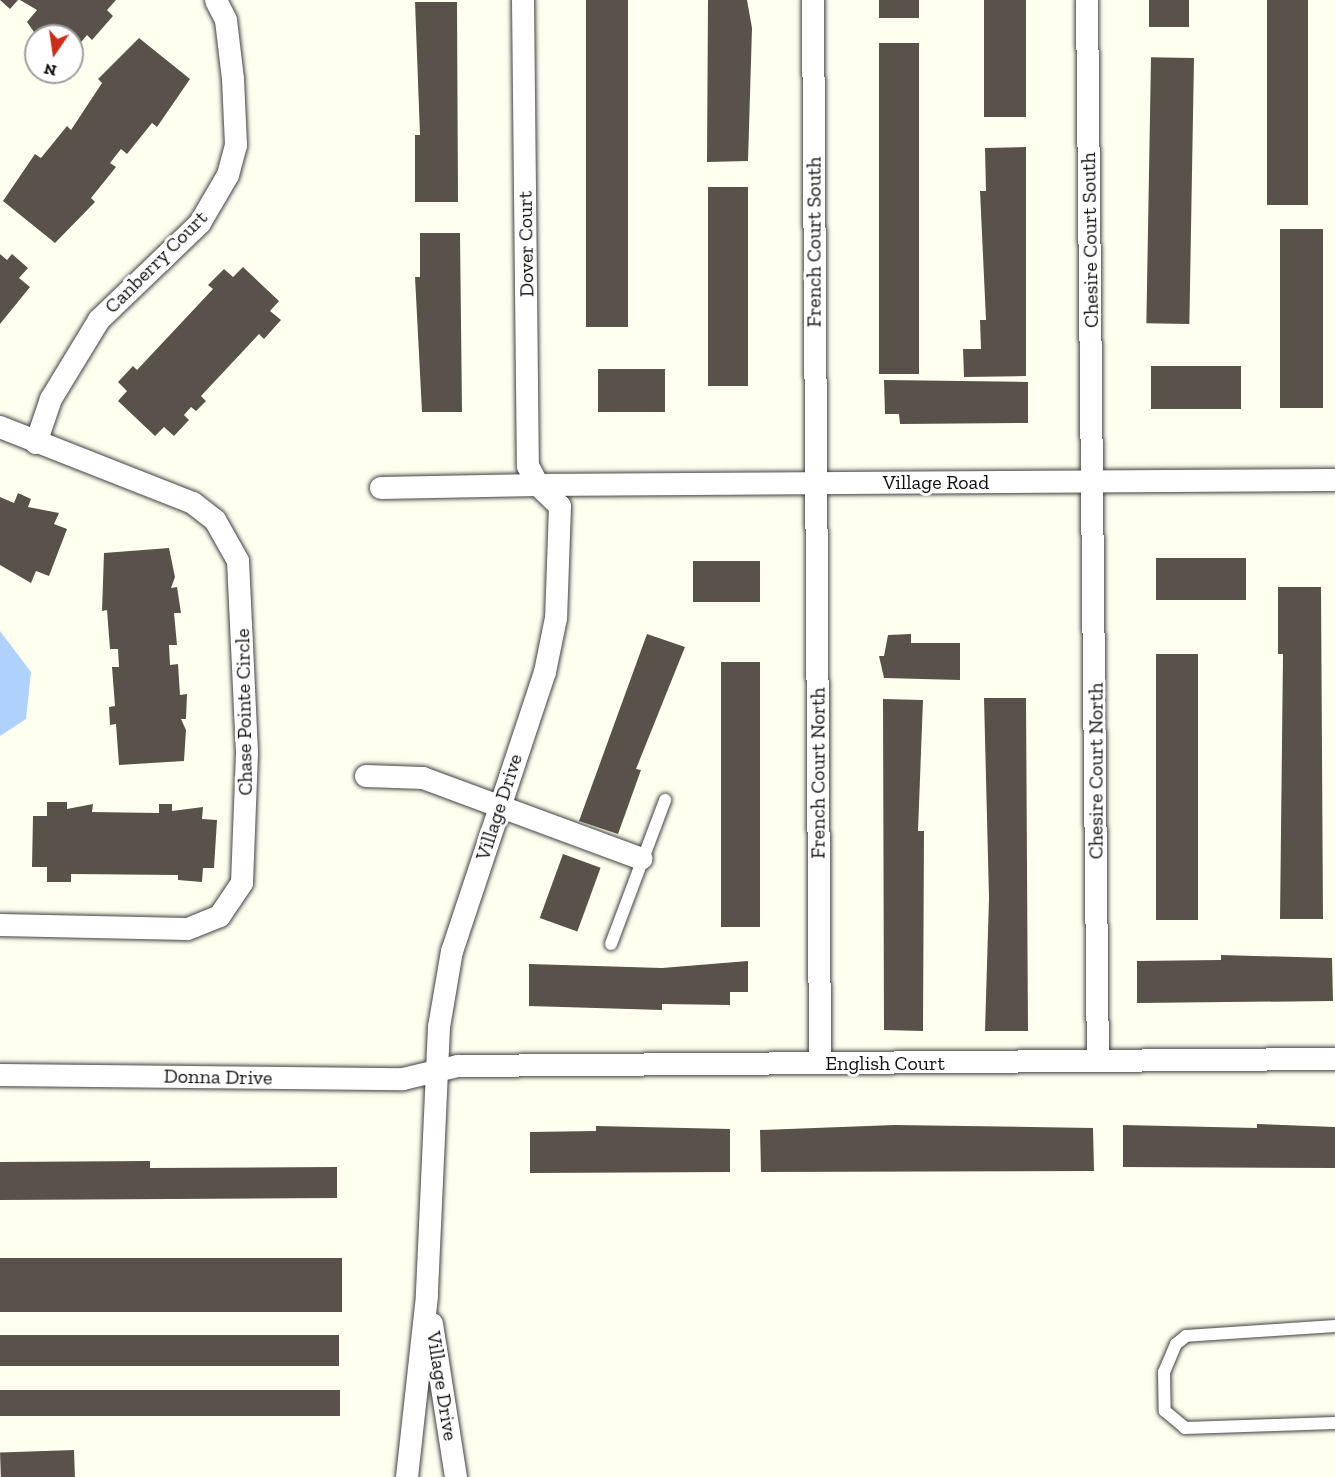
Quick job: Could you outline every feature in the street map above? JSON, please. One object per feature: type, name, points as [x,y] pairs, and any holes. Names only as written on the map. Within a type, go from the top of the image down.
[{"type":"street","name":"Canberry Court","points":[[36,443],[61,378],[99,320],[200,223],[228,175],[236,145],[233,79],[226,20],[216,0]]},
{"type":"street","name":"Dover Court","points":[[524,0],[528,466],[538,485]]},
{"type":"street","name":"French Court South","points":[[813,0],[815,483]]},
{"type":"street","name":"Chesire Court South","points":[[1087,0],[1094,481]]},
{"type":"street","name":"Chase Pointe Circle","points":[[0,427],[36,443],[193,502],[229,539],[238,561],[243,626],[244,854],[234,902],[203,926],[0,925]]},
{"type":"street","name":"Village Road","points":[[538,485],[1335,480]]},
{"type":"street","name":"Chesire Court North","points":[[1094,481],[1098,1061]]},
{"type":"street","name":"French Court North","points":[[815,483],[820,1063]]},
{"type":"street","points":[[381,488],[538,485]]},
{"type":"street","name":"Village Drive","points":[[407,1477],[427,1296],[435,1071],[452,951],[545,672],[556,618],[560,506],[538,485]]},
{"type":"street","points":[[366,776],[423,778],[642,859]]},
{"type":"street","name":"English Court","points":[[435,1071],[820,1063],[1335,1059]]},
{"type":"street","name":"Donna Drive","points":[[0,1075],[403,1079],[435,1071]]},
{"type":"street","name":"Village Drive","points":[[427,1296],[456,1477]]},
{"type":"lane","points":[[610,944],[665,800]]},
{"type":"lane","points":[[1335,1326],[1186,1336],[1176,1344],[1164,1372],[1165,1411],[1185,1428],[1335,1423]]},
{"type":"water","points":[[0,631],[31,672],[26,719],[0,736]]},
{"type":"building","points":[[0,0],[18,0],[10,9]]},
{"type":"building","points":[[20,0],[116,0],[107,10],[113,16],[92,40],[87,35],[84,39],[84,24],[28,24],[27,22],[37,10]]},
{"type":"building","points":[[586,0],[628,0],[628,327],[586,327]]},
{"type":"building","points":[[708,0],[747,0],[752,28],[748,161],[707,162]]},
{"type":"building","points":[[879,0],[919,0],[919,18],[879,18]]},
{"type":"building","points":[[984,0],[1026,0],[1026,117],[984,117]]},
{"type":"building","points":[[1149,0],[1189,0],[1189,27],[1149,27]]},
{"type":"building","points":[[1267,0],[1308,0],[1308,205],[1267,205]]},
{"type":"building","points":[[415,2],[457,2],[458,202],[415,202],[415,135],[420,135]]},
{"type":"building","points":[[139,38],[190,79],[157,127],[152,123],[127,154],[121,149],[110,163],[116,167],[91,198],[95,202],[55,243],[3,201],[35,154],[41,158],[67,126],[71,130],[102,83],[98,79]]},
{"type":"building","points":[[879,43],[919,43],[919,374],[879,374]]},
{"type":"building","points":[[1151,57],[1194,58],[1189,324],[1146,323]]},
{"type":"building","points":[[1026,147],[1026,376],[964,377],[963,349],[981,349],[980,320],[986,320],[980,191],[986,191],[985,148]]},
{"type":"building","points":[[708,187],[748,187],[748,386],[708,386]]},
{"type":"building","points":[[1280,229],[1323,229],[1323,408],[1280,408]]},
{"type":"building","points":[[420,233],[460,233],[462,412],[422,412],[415,277],[420,277]]},
{"type":"building","points":[[0,254],[7,260],[12,254],[28,268],[19,278],[30,287],[0,324]]},
{"type":"building","points":[[243,267],[279,301],[270,311],[281,320],[264,339],[259,334],[201,396],[206,401],[196,411],[191,407],[184,415],[189,420],[174,436],[164,427],[155,436],[118,401],[127,391],[118,382],[133,366],[137,370],[213,289],[208,285],[224,269],[233,277]]},
{"type":"building","points":[[1151,366],[1241,366],[1241,409],[1151,409]]},
{"type":"building","points":[[598,369],[665,369],[665,412],[598,412]]},
{"type":"building","points":[[884,380],[1028,382],[1028,423],[900,424],[899,414],[885,414]]},
{"type":"building","points":[[18,493],[31,499],[28,507],[59,513],[54,524],[67,529],[49,576],[36,571],[31,583],[0,565],[0,497],[14,503]]},
{"type":"building","points":[[169,548],[175,577],[171,588],[177,587],[181,613],[174,613],[177,645],[169,645],[170,665],[178,664],[180,695],[187,694],[186,719],[181,719],[186,730],[184,761],[119,765],[116,724],[110,725],[109,707],[115,706],[112,667],[119,667],[118,649],[110,649],[107,610],[102,611],[104,553]]},
{"type":"building","points":[[1156,558],[1246,558],[1246,600],[1156,600]]},
{"type":"building","points":[[693,561],[760,561],[760,602],[693,602]]},
{"type":"building","points":[[1278,587],[1321,587],[1323,919],[1280,919],[1283,654],[1278,654]]},
{"type":"building","points":[[647,634],[685,647],[636,769],[641,770],[618,834],[579,821]]},
{"type":"building","points":[[911,634],[911,643],[960,643],[960,680],[884,678],[879,656],[884,656],[888,635]]},
{"type":"building","points":[[1156,654],[1198,654],[1198,920],[1156,920]]},
{"type":"building","points":[[721,662],[760,662],[760,927],[721,927]]},
{"type":"building","points":[[984,698],[1026,698],[1028,1031],[985,1031],[989,898]]},
{"type":"building","points":[[883,699],[923,700],[918,831],[924,831],[923,1031],[884,1030]]},
{"type":"building","points":[[47,802],[67,802],[67,809],[93,804],[92,812],[159,813],[159,804],[172,804],[172,811],[203,807],[202,819],[217,820],[214,868],[203,868],[202,882],[178,880],[178,875],[71,874],[71,882],[47,882],[47,867],[32,867],[33,816],[47,816]]},
{"type":"building","points":[[563,854],[601,868],[577,932],[540,918]]},
{"type":"building","points":[[1221,955],[1332,958],[1333,1001],[1137,1003],[1137,961],[1221,960]]},
{"type":"building","points":[[748,961],[748,992],[730,992],[730,1005],[662,1004],[662,1010],[529,1006],[529,964],[662,968]]},
{"type":"building","points":[[1257,1124],[1335,1127],[1335,1168],[1123,1167],[1123,1125],[1257,1128]]},
{"type":"building","points":[[894,1125],[1093,1128],[1094,1171],[761,1172],[760,1130]]},
{"type":"building","points":[[596,1126],[730,1129],[730,1172],[530,1173],[530,1132],[596,1131]]},
{"type":"building","points":[[150,1161],[150,1168],[337,1167],[337,1198],[0,1200],[0,1162]]},
{"type":"building","points":[[0,1258],[342,1258],[342,1312],[0,1312]]},
{"type":"building","points":[[0,1335],[339,1335],[339,1366],[0,1366]]},
{"type":"building","points":[[0,1390],[340,1390],[340,1416],[0,1416]]},
{"type":"building","points":[[74,1450],[75,1477],[1,1477],[0,1453]]}]
